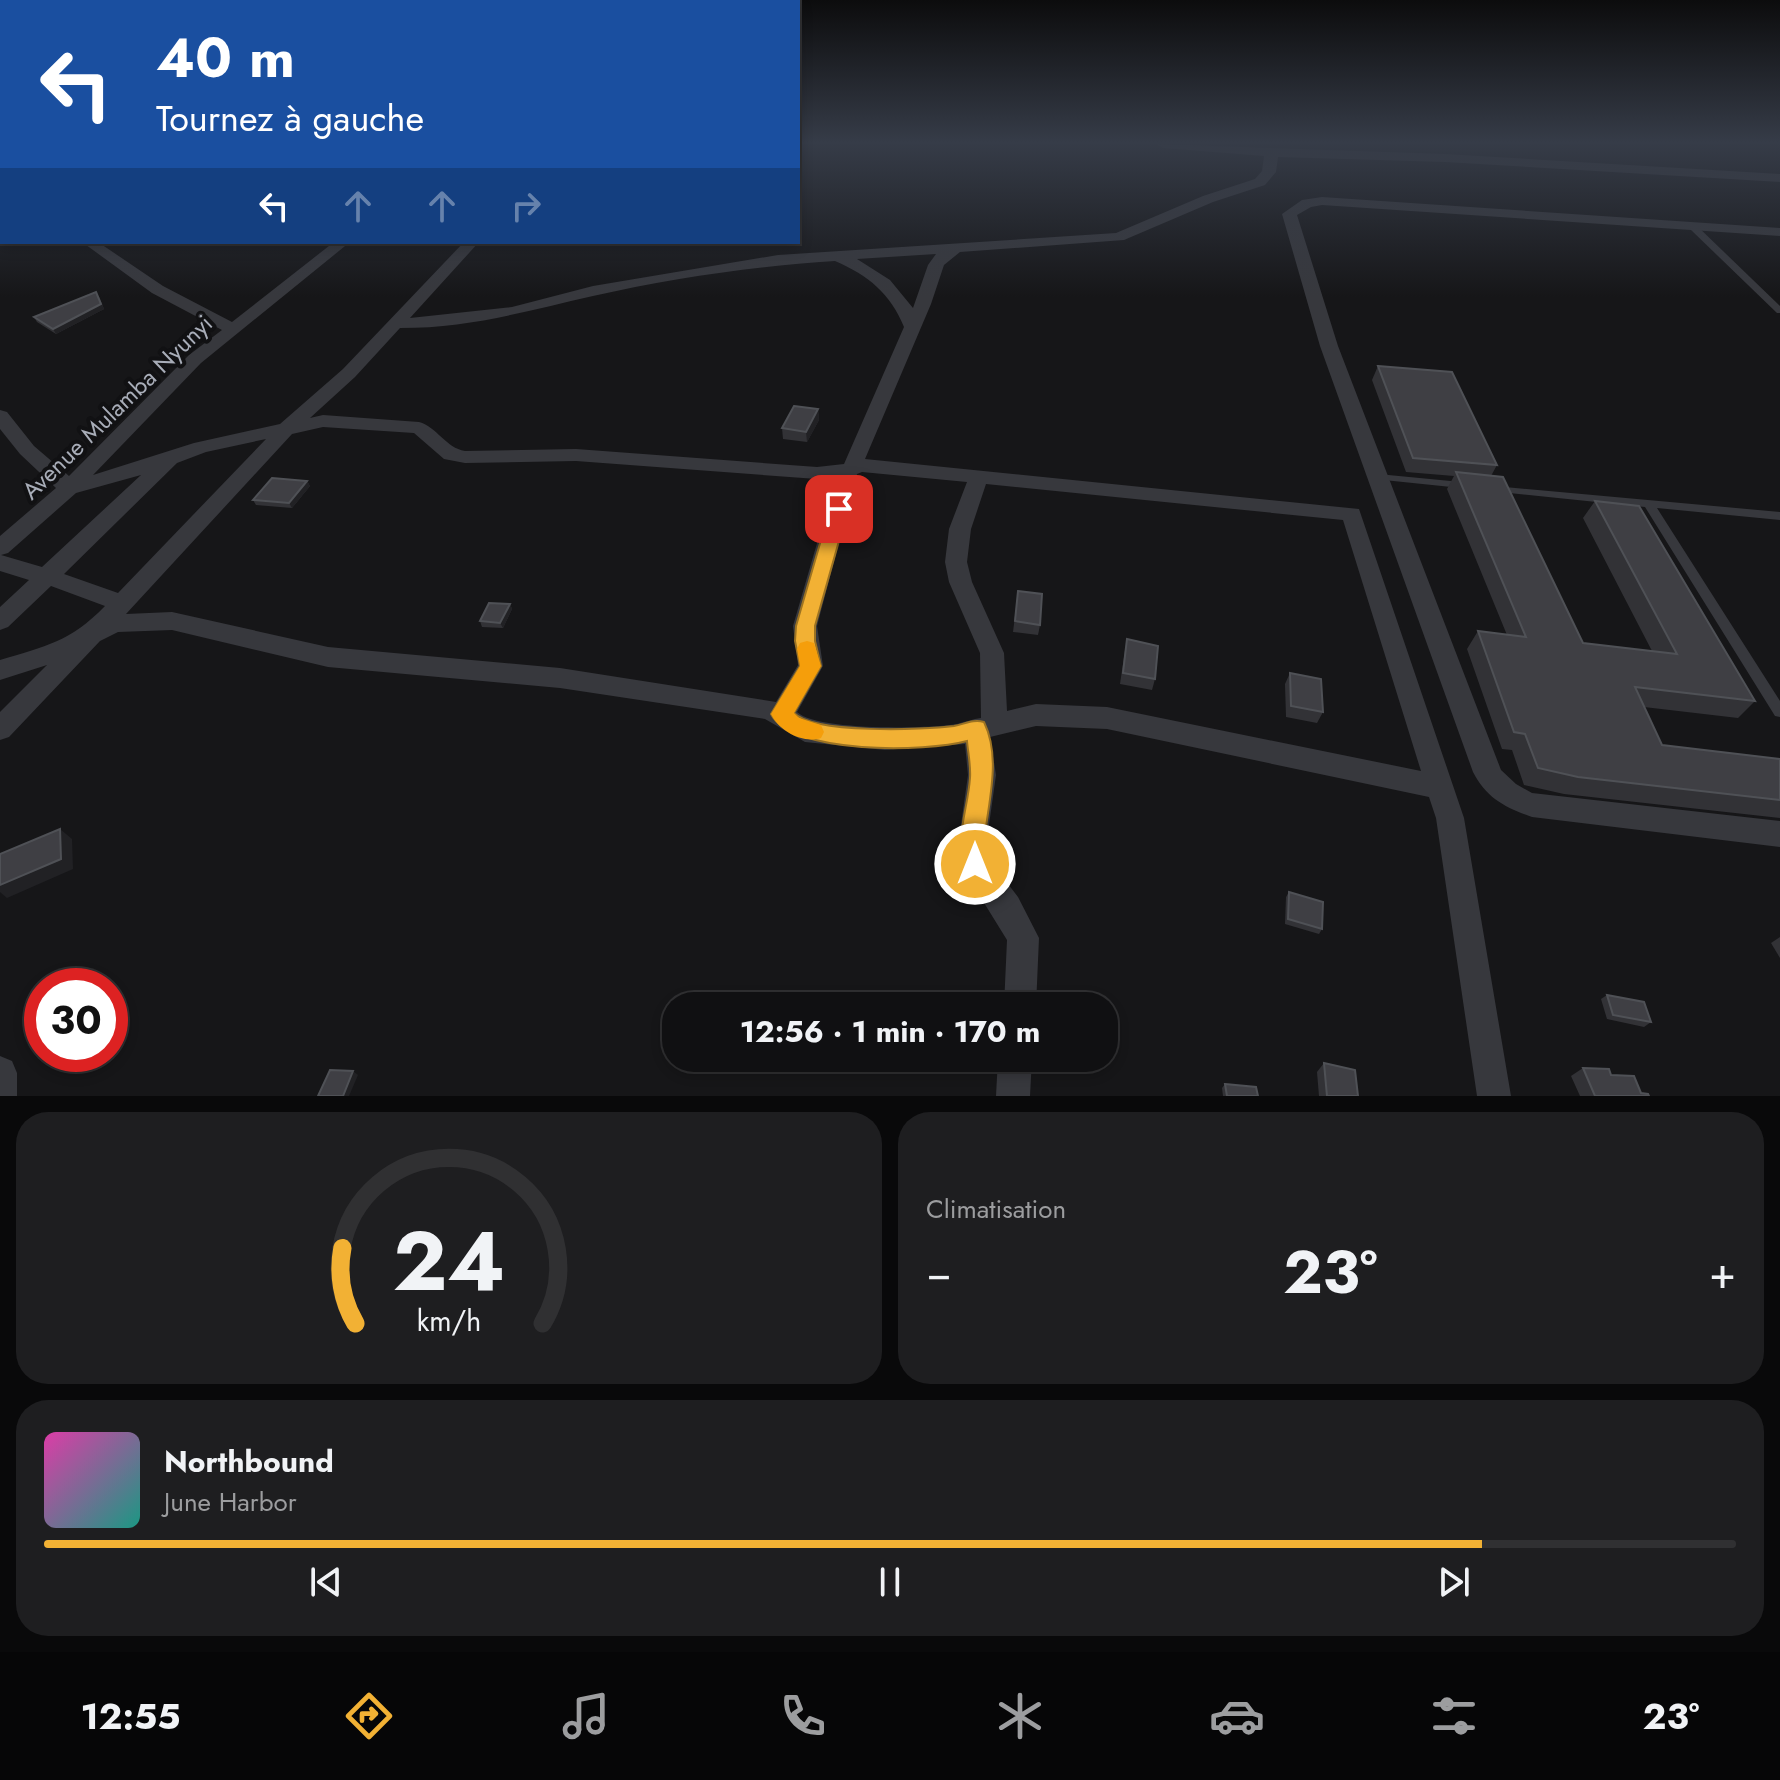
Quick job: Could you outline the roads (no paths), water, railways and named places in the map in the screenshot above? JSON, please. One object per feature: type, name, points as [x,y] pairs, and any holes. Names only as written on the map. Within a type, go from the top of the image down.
[{"type":"street","points":[[394,323],[429,323],[513,312],[593,291],[778,260],[1119,237],[1220,195]]},
{"type":"street","points":[[1780,232],[1322,201],[1307,203],[1289,214],[1329,346],[1487,772],[1504,793],[1532,805],[1780,834]]},
{"type":"street","points":[[92,244],[131,275],[180,305],[232,328]]},
{"type":"street","name":"Avenue Mulamba Nyunyi","points":[[0,548],[69,488],[195,359],[340,244]]},
{"type":"street","points":[[2,724],[215,508],[285,430],[349,373],[470,244]]},
{"type":"street","points":[[782,714],[811,666],[805,626],[855,460],[940,258],[959,246]]},
{"type":"street","points":[[840,257],[871,272],[889,287],[909,315],[912,326]]},
{"type":"street","points":[[0,416],[27,450],[69,488],[169,460],[201,447],[323,421],[419,428],[451,455],[465,457],[576,455],[779,471],[854,468],[979,477],[1355,516],[1450,818],[1494,1096]]},
{"type":"street","points":[[0,621],[169,460]]},
{"type":"street","points":[[979,477],[964,516],[956,565],[990,647],[996,681],[985,726],[973,839],[975,864],[1007,907],[1023,938],[1021,992]]},
{"type":"street","points":[[0,563],[48,575],[121,604]]},
{"type":"street","points":[[0,670],[63,650],[114,623],[172,621],[328,657],[560,678],[782,714],[791,724],[805,731],[885,739],[956,735],[1036,715],[1107,718],[1440,787]]},
{"type":"street","points":[[1013,1096],[1014,1072]]},
{"type":"street","points":[[0,1073],[0,1096]]},
{"type":"lane","points":[[1692,226],[1780,311]]},
{"type":"lane","points":[[1378,477],[1780,516]]},
{"type":"lane","points":[[1649,504],[1780,712]]}]
